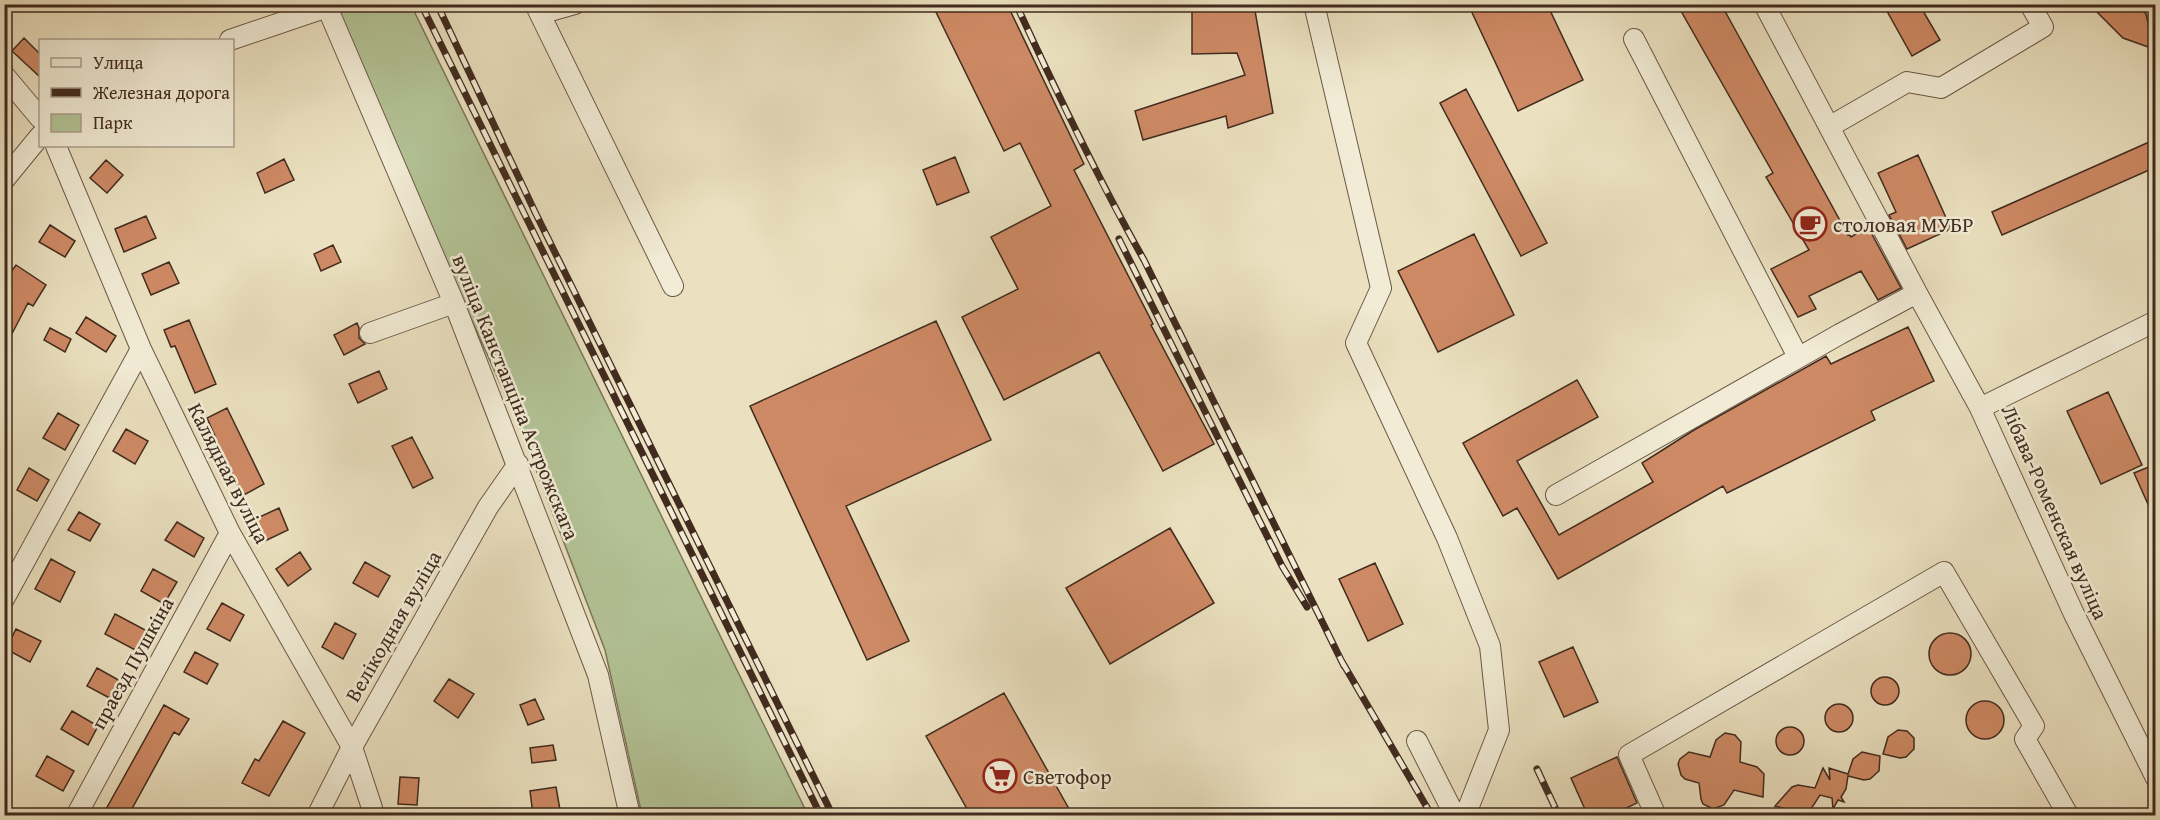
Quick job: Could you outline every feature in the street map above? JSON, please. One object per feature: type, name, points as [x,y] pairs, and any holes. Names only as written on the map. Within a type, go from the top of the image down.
[{"type":"street","points":[[576,4],[537,9],[673,286]]},
{"type":"street","points":[[1314,4],[1381,288],[1356,343],[1447,538],[1490,646],[1499,730],[1465,816]]},
{"type":"street","points":[[1764,4],[1980,408]]},
{"type":"street","points":[[1829,127],[1907,82],[1941,88],[2043,27],[2030,4]]},
{"type":"street","points":[[233,39],[332,6]]},
{"type":"street","name":"вуліца Канстанціна Астрожскага","points":[[332,6],[454,303],[598,675],[630,816]]},
{"type":"street","points":[[1634,39],[1798,357]]},
{"type":"street","points":[[4,75],[39,117]]},
{"type":"street","points":[[4,180],[39,137]]},
{"type":"street","name":"Калядная вуліца","points":[[56,147],[141,349],[230,533],[352,747],[372,808],[372,816]]},
{"type":"street","points":[[1556,495],[1798,357],[1917,293]]},
{"type":"street","points":[[370,333],[454,303]]},
{"type":"street","name":"Лібава-Роменская вуліца","points":[[2156,321],[1980,408],[2074,614],[2156,778]]},
{"type":"street","points":[[4,599],[141,349]]},
{"type":"street","name":"Велікодная вуліца","points":[[317,816],[352,747],[488,507],[518,464]]},
{"type":"street","name":"праезд Пушкіна","points":[[76,816],[230,533]]},
{"type":"street","points":[[1656,816],[1629,755],[1944,572],[2034,726],[2025,739],[2068,815]]},
{"type":"street","points":[[1417,741],[1455,816]]},
{"type":"green space","points":[[336,5],[411,5],[808,815],[642,815],[605,650],[519,425],[388,135]]},
{"type":"building","points":[[932,4],[1007,4],[1084,164],[1074,170],[1153,324],[1151,325],[1214,444],[1163,471],[1099,352],[1004,400],[962,317],[1018,289],[991,237],[1051,206],[1020,143],[1004,151]]},
{"type":"building","points":[[1192,4],[1219,4],[1219,10],[1254,5],[1273,113],[1228,128],[1226,116],[1143,140],[1135,111],[1245,75],[1237,53],[1192,54]]},
{"type":"building","points":[[1468,4],[1547,4],[1583,80],[1518,111]]},
{"type":"building","points":[[1677,4],[1721,4],[1848,235],[1851,237],[1868,227],[1901,288],[1878,300],[1861,271],[1809,296],[1816,309],[1798,317],[1771,269],[1809,250],[1766,177],[1773,173]]},
{"type":"building","points":[[1883,4],[1919,4],[1940,40],[1912,56]]},
{"type":"building","points":[[2089,4],[2135,4],[2146,14],[2154,49],[2123,38]]},
{"type":"building","points":[[24,38],[39,53],[39,76],[12,51]]},
{"type":"building","points":[[1466,89],[1547,243],[1521,256],[1440,103]]},
{"type":"building","points":[[2156,139],[2156,167],[2002,235],[1992,212]]},
{"type":"building","points":[[1918,155],[1951,229],[1907,249],[1889,215],[1896,212],[1878,173]]},
{"type":"building","points":[[955,157],[969,192],[937,205],[923,170]]},
{"type":"building","points":[[284,159],[294,180],[265,193],[257,173]]},
{"type":"building","points":[[106,160],[123,175],[107,193],[90,178]]},
{"type":"building","points":[[146,216],[156,238],[124,252],[115,229]]},
{"type":"building","points":[[50,225],[75,241],[65,257],[39,242]]},
{"type":"building","points":[[1474,234],[1514,315],[1438,352],[1398,271]]},
{"type":"building","points":[[333,245],[341,262],[321,271],[314,254]]},
{"type":"building","points":[[169,262],[179,283],[151,295],[142,274]]},
{"type":"building","points":[[16,265],[46,285],[33,306],[28,303],[4,349],[4,282]]},
{"type":"building","points":[[86,317],[116,336],[106,352],[76,333]]},
{"type":"building","points":[[189,320],[216,384],[195,393],[175,346],[171,347],[164,330]]},
{"type":"building","points":[[936,321],[991,440],[846,506],[909,641],[867,660],[750,406]]},
{"type":"building","points":[[357,323],[359,338],[365,344],[344,355],[334,335]]},
{"type":"building","points":[[1908,327],[1934,381],[1871,411],[1875,420],[1727,493],[1723,486],[1558,579],[1517,508],[1503,516],[1463,443],[1577,380],[1598,417],[1517,461],[1559,535],[1653,482],[1642,463],[1694,430],[1826,356],[1831,364]]},
{"type":"building","points":[[50,328],[71,339],[65,352],[44,340]]},
{"type":"building","points":[[379,371],[387,389],[358,403],[349,384]]},
{"type":"building","points":[[2108,392],[2142,465],[2101,484],[2067,411]]},
{"type":"building","points":[[227,408],[264,484],[242,496],[207,418]]},
{"type":"building","points":[[58,413],[79,425],[65,450],[43,438]]},
{"type":"building","points":[[126,429],[148,441],[135,464],[113,451]]},
{"type":"building","points":[[412,437],[433,478],[413,488],[392,446]]},
{"type":"building","points":[[2156,464],[2156,522],[2134,473]]},
{"type":"building","points":[[29,468],[49,480],[37,501],[17,490]]},
{"type":"building","points":[[279,508],[288,530],[265,541],[255,519]]},
{"type":"building","points":[[79,512],[100,524],[90,541],[68,530]]},
{"type":"building","points":[[177,522],[204,538],[194,557],[165,540]]},
{"type":"building","points":[[1170,528],[1214,603],[1110,664],[1066,588]]},
{"type":"building","points":[[300,552],[311,569],[288,586],[276,569]]},
{"type":"building","points":[[51,559],[75,572],[60,602],[35,589]]},
{"type":"building","points":[[365,562],[390,576],[378,597],[353,583]]},
{"type":"building","points":[[1375,563],[1403,624],[1368,641],[1339,579]]},
{"type":"building","points":[[153,569],[177,582],[164,604],[141,591]]},
{"type":"building","points":[[222,603],[244,615],[230,641],[207,629]]},
{"type":"building","points":[[115,614],[149,632],[139,652],[105,634]]},
{"type":"building","points":[[335,623],[356,634],[343,659],[322,647]]},
{"type":"building","points":[[16,629],[41,641],[30,662],[6,649]]},
{"type":"building","points":[[1950,633],[1965,639],[1971,654],[1965,669],[1950,675],[1935,669],[1929,654],[1935,639]]},
{"type":"building","points":[[1573,647],[1598,702],[1564,717],[1539,662]]},
{"type":"building","points":[[195,652],[218,664],[207,684],[184,672]]},
{"type":"building","points":[[97,668],[124,683],[115,701],[87,686]]},
{"type":"building","points":[[1885,677],[1895,681],[1899,691],[1895,701],[1885,705],[1875,701],[1871,691],[1875,681]]},
{"type":"building","points":[[449,679],[474,694],[458,718],[434,701]]},
{"type":"building","name":"Светофор","points":[[1004,693],[1073,816],[971,816],[926,736]]},
{"type":"building","points":[[535,699],[544,719],[528,725],[520,705]]},
{"type":"building","points":[[1985,701],[1998,707],[2004,720],[1998,733],[1985,739],[1972,733],[1966,720],[1972,707]]},
{"type":"building","points":[[1839,704],[1849,708],[1853,718],[1849,728],[1839,732],[1829,728],[1825,718],[1829,708]]},
{"type":"building","points":[[164,705],[189,719],[179,735],[174,732],[128,816],[113,816],[105,811]]},
{"type":"building","points":[[72,711],[98,726],[88,745],[61,729]]},
{"type":"building","points":[[283,721],[305,733],[269,796],[242,783],[255,759],[259,761]]},
{"type":"building","points":[[1790,727],[1800,731],[1804,741],[1800,751],[1790,755],[1780,751],[1776,741],[1780,731]]},
{"type":"building","points":[[1898,730],[1907,731],[1914,738],[1914,749],[1906,757],[1900,758],[1883,754],[1888,737]]},
{"type":"building","points":[[1725,733],[1735,735],[1741,742],[1740,762],[1757,767],[1764,774],[1763,797],[1734,790],[1724,805],[1713,809],[1703,804],[1699,783],[1685,779],[1681,775],[1678,764],[1680,759],[1689,752],[1710,757],[1716,740]]},
{"type":"building","points":[[553,745],[556,760],[532,763],[530,748]]},
{"type":"building","points":[[1862,752],[1880,756],[1879,771],[1870,779],[1864,780],[1848,776],[1846,789],[1841,797],[1844,802],[1838,800],[1833,809],[1832,798],[1820,795],[1811,809],[1806,812],[1800,813],[1775,806],[1792,787],[1798,785],[1815,788],[1823,768],[1830,780],[1829,768],[1848,774],[1853,759]]},
{"type":"building","points":[[47,756],[74,771],[63,791],[36,776]]},
{"type":"building","points":[[1617,757],[1637,803],[1610,816],[1588,816],[1571,778]]},
{"type":"building","points":[[400,777],[419,778],[417,805],[398,804]]},
{"type":"building","points":[[556,787],[560,810],[533,815],[530,791]]},
{"type":"railway","points":[[421,4],[821,816]]},
{"type":"railway","points":[[437,4],[535,212],[833,816]]},
{"type":"railway","points":[[1016,4],[1077,134],[1144,260],[1344,666]]},
{"type":"railway","points":[[1119,239],[1282,566],[1307,607]]},
{"type":"railway","points":[[1341,660],[1432,816]]},
{"type":"railway","points":[[1537,769],[1559,816]]},
{"type":"place","name":"столовая МУБР","points":[[1810,224]]},
{"type":"place","name":"Светофор","points":[[1000,776]]}]
